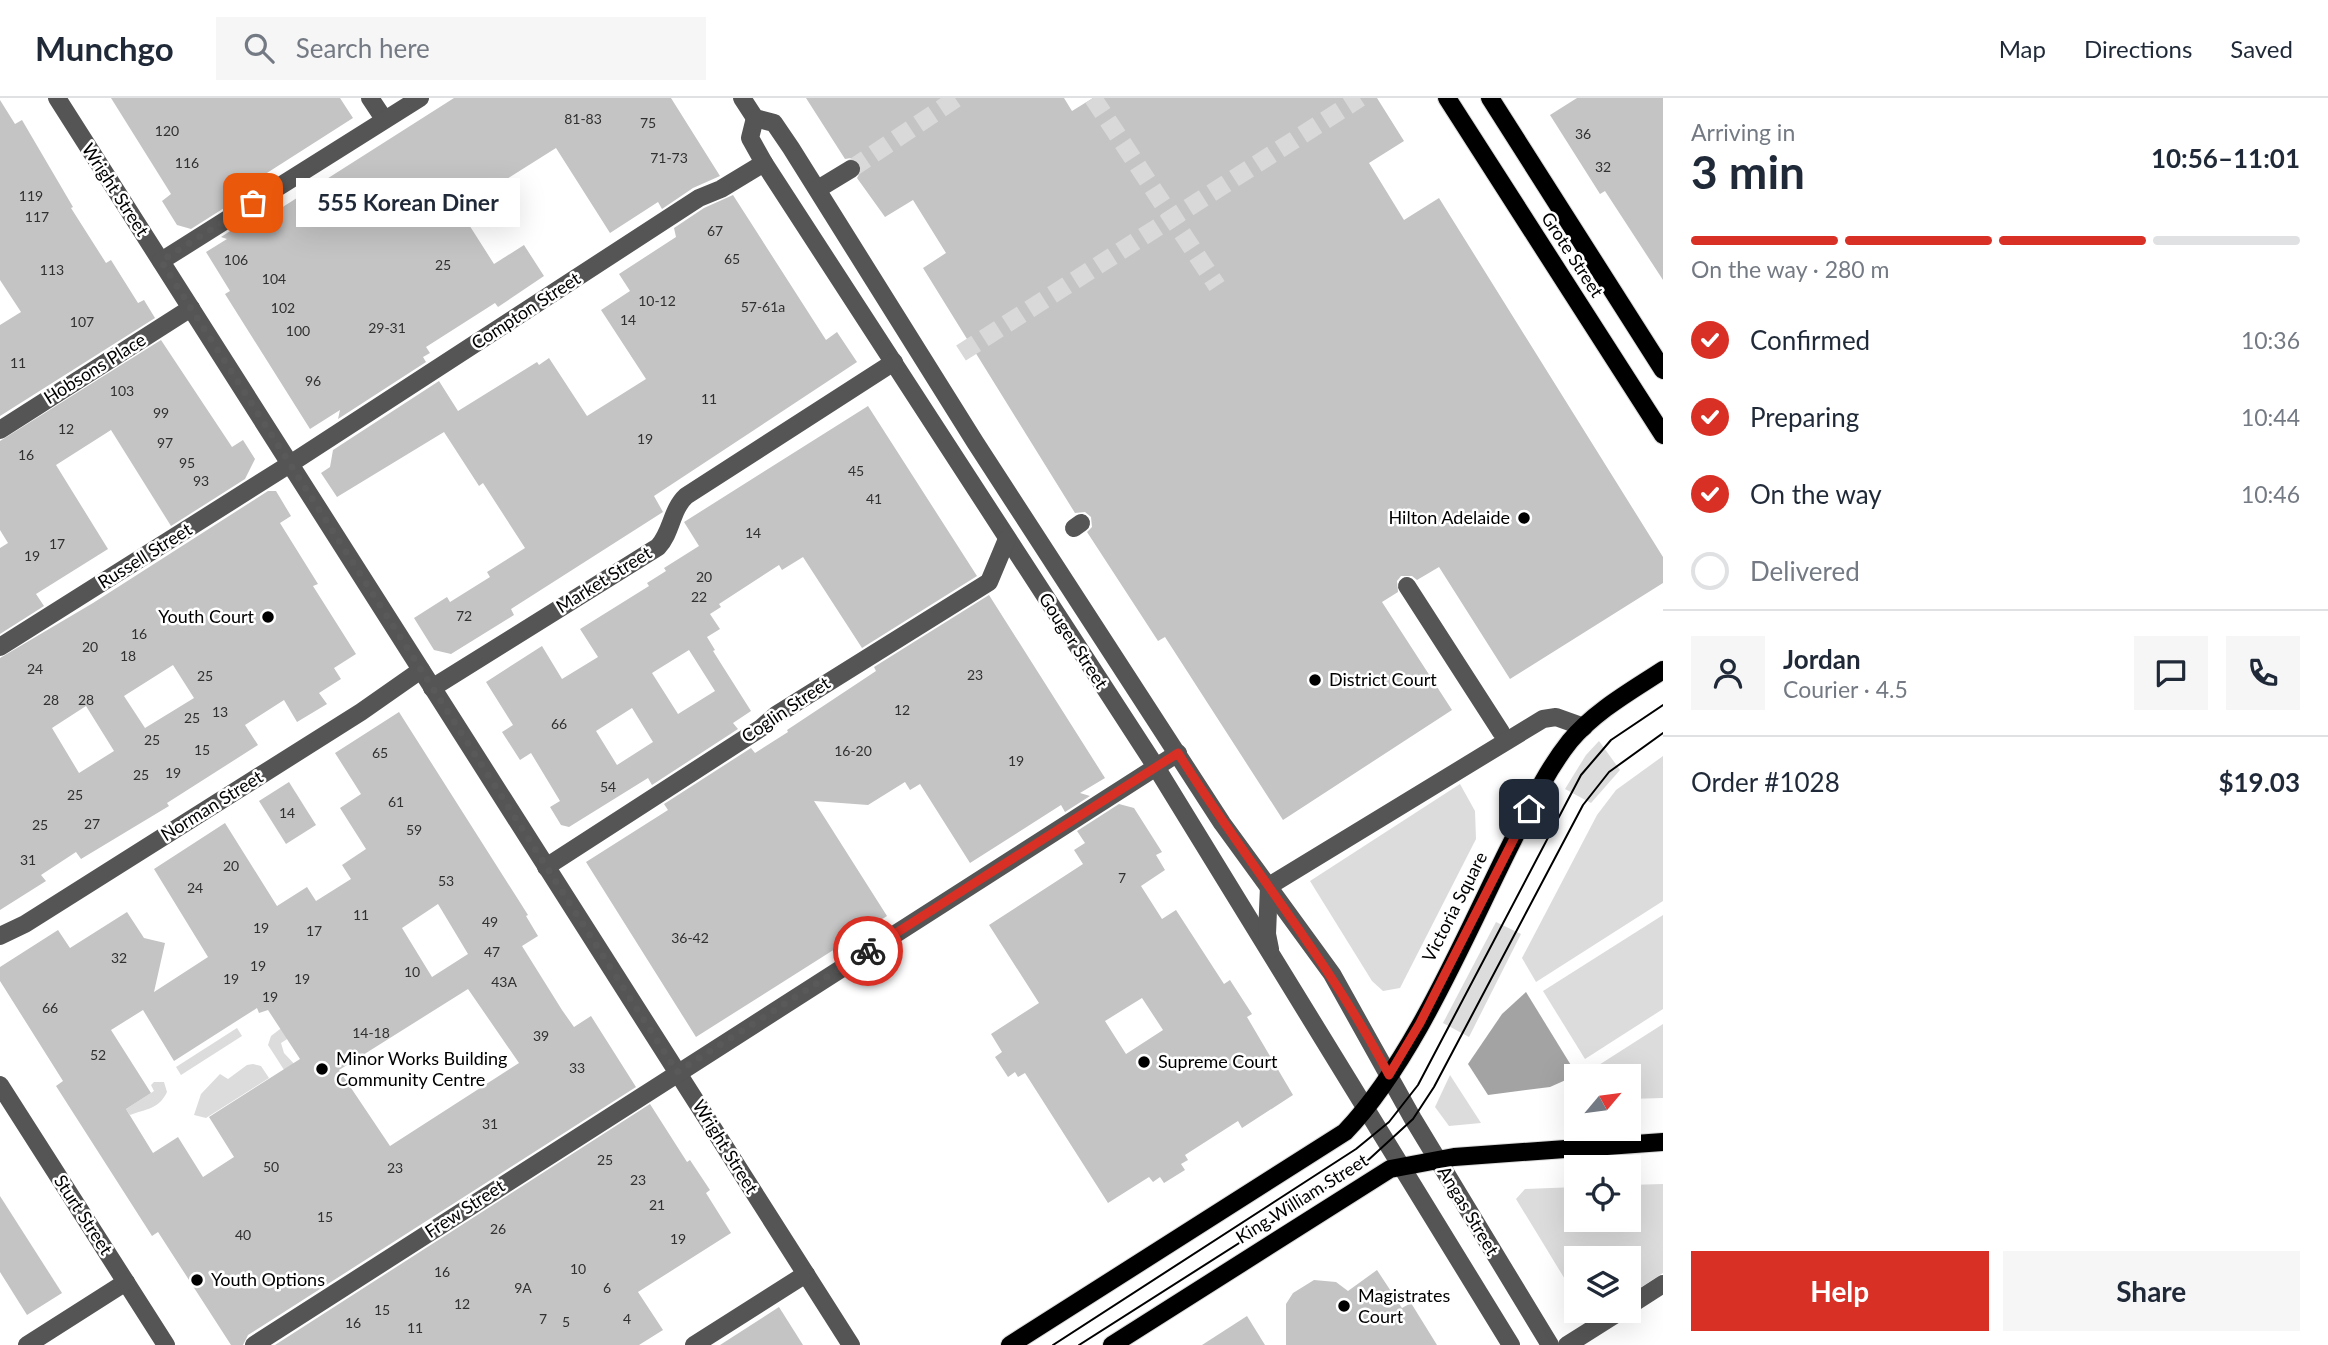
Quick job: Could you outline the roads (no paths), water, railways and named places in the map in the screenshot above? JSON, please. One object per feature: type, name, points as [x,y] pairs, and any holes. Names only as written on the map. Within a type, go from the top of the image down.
[{"type":"main road","name":"Grote Street","points":[[1447,98],[1663,435]]},
{"type":"main road","name":"Grote Street","points":[[1490,98],[1663,370]]},
{"type":"main road","name":"Victoria Square","points":[[1366,1108],[1420,1023],[1541,785],[1570,741],[1584,727],[1663,670]]},
{"type":"main road","name":"King William Street","points":[[1010,1345],[1345,1132],[1366,1108]]},
{"type":"main road","name":"King William Street","points":[[1112,1345],[1375,1177],[1402,1165],[1437,1159],[1663,1142]]},
{"type":"street","name":"Wright Street","points":[[57,98],[851,1345]]},
{"type":"street","points":[[370,98],[384,119]]},
{"type":"street","points":[[161,261],[420,98]]},
{"type":"street","name":"Gouger Street","points":[[742,98],[755,118],[774,123],[818,188],[975,442],[1222,823],[1332,974],[1389,1075]]},
{"type":"street","name":"Gouger Street","points":[[755,118],[750,138],[764,163],[1156,767],[1402,1165]]},
{"type":"street","name":"Compton Street","points":[[290,464],[699,198],[721,189],[764,163]]},
{"type":"street","points":[[818,188],[851,169]]},
{"type":"street","name":"Hobsons Place","points":[[0,430],[191,308]]},
{"type":"street","name":"Market Street","points":[[432,688],[658,547],[666,539],[678,503],[686,496],[894,362]]},
{"type":"street","name":"Russell Street","points":[[0,647],[290,464]]},
{"type":"street","name":"Coglin Street","points":[[546,867],[761,728],[786,709],[989,582],[1007,539]]},
{"type":"street","points":[[1407,586],[1501,732]]},
{"type":"street","name":"Norman Street","points":[[0,936],[25,924],[111,870],[361,712],[421,670]]},
{"type":"street","points":[[1277,964],[1267,934],[1269,886],[1542,719],[1556,717],[1584,727]]},
{"type":"street","name":"Frew Street","points":[[254,1345],[1178,753]]},
{"type":"street","name":"Angas Street","points":[[1389,1075],[1550,1345]]},
{"type":"street","name":"Sturt Street","points":[[0,1084],[166,1345]]},
{"type":"street","name":"Angas Street","points":[[1402,1165],[1511,1345]]},
{"type":"street","points":[[694,1345],[806,1274]]},
{"type":"street","points":[[27,1345],[126,1282]]},
{"type":"street","points":[[1641,1298],[1663,1284]]},
{"type":"street","points":[[1567,1345],[1602,1323]]},
{"type":"tunnel","points":[[851,169],[957,98]]},
{"type":"tunnel","points":[[1093,98],[1217,286]]},
{"type":"tunnel","points":[[961,353],[1360,98]]},
{"type":"tram line","points":[[1053,1345],[1356,1149],[1389,1122],[1418,1085],[1581,775],[1611,740],[1663,705]]},
{"type":"tram line","points":[[1079,1345],[1365,1163],[1413,1119],[1434,1087],[1583,805],[1609,772],[1663,733]]},
{"type":"place","name":"555 Korean Diner","points":[[253,203]]},
{"type":"place","name":"Hilton Adelaide","points":[[1524,518]]},
{"type":"place","name":"Youth Court","points":[[268,617]]},
{"type":"place","name":"District Court","points":[[1315,680]]},
{"type":"place","name":"Supreme Court","points":[[1144,1062]]},
{"type":"place","name":"Minor Works Building Community Centre","points":[[322,1069]]},
{"type":"place","name":"Youth Options","points":[[197,1280]]},
{"type":"place","name":"Magistrates Court","points":[[1344,1306]]}]
